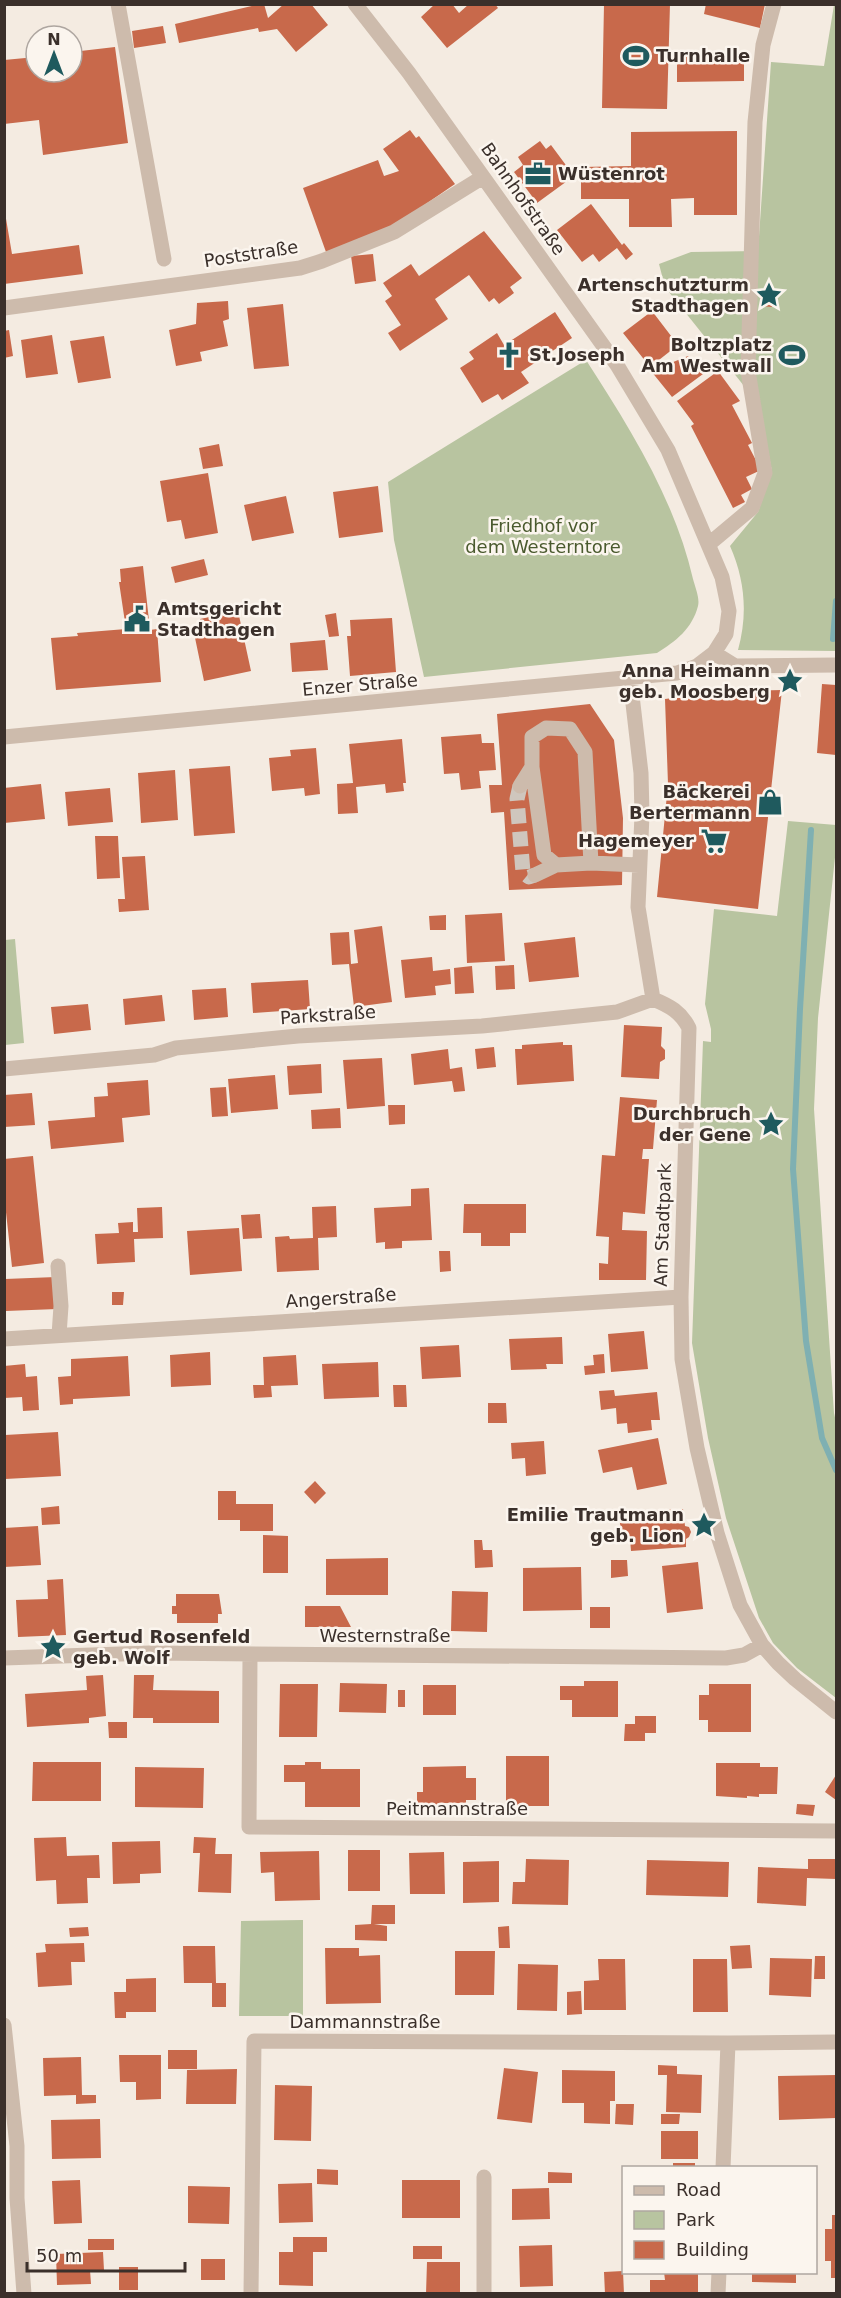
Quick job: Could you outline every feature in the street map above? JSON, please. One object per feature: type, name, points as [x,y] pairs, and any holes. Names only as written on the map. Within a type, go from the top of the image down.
[{"type":"street","points":[[118,4],[164,259]]},
{"type":"street","name":"Bahnhofstraße","points":[[355,4],[409,73],[617,365],[668,450],[722,577],[729,611],[726,634],[714,653]]},
{"type":"street","points":[[709,544],[752,508],[765,473],[748,371],[755,122],[764,45],[774,4]]},
{"type":"street","name":"Poststraße","points":[[4,308],[300,268],[394,232],[483,177]]},
{"type":"street","points":[[714,653],[735,666],[837,665]]},
{"type":"street","name":"Enzer Straße","points":[[4,737],[677,673],[697,666],[714,653]]},
{"type":"street","points":[[630,678],[641,773],[642,815],[638,907],[653,999]]},
{"type":"street","points":[[556,865],[544,855],[532,767],[532,737],[546,728],[570,729],[585,752],[591,863]]},
{"type":"street","points":[[520,786],[532,767]]},
{"type":"street","points":[[535,875],[556,865],[591,863],[639,865]]},
{"type":"street","name":"Parkstraße","points":[[4,1069],[154,1055],[176,1048],[298,1036],[482,1026],[617,1012],[653,999]]},
{"type":"street","name":"Am Stadtpark","points":[[653,999],[672,1007],[682,1015],[689,1028],[681,1297],[682,1359],[697,1448],[717,1533],[740,1605],[762,1645],[795,1679],[837,1712]]},
{"type":"street","points":[[58,1266],[61,1306],[60,1335]]},
{"type":"street","name":"Angerstraße","points":[[4,1339],[681,1297]]},
{"type":"street","name":"Westernstraße","points":[[4,1658],[150,1653],[726,1658],[744,1655],[762,1645]]},
{"type":"street","name":"Peitmannstraße","points":[[250,1655],[249,1827],[837,1831]]},
{"type":"street","points":[[4,2025],[17,2146],[11,2199],[24,2294]]},
{"type":"street","name":"Dammannstraße","points":[[250,2294],[254,2041],[837,2042]]},
{"type":"street","points":[[723,2166],[728,2043]]},
{"type":"street","points":[[484,2177],[484,2294]]},
{"type":"street","points":[[718,2294],[719,2274]]},
{"type":"green space","points":[[834,5],[836,5],[836,651],[738,650],[744,610],[742,584],[730,546],[758,512],[772,472],[760,406],[665,287],[659,264],[691,252],[758,251],[771,62],[824,66]]},
{"type":"green space","name":"Friedhof vor dem Westerntore","points":[[586,360],[649,465],[675,521],[698,596],[698,606],[692,621],[677,639],[657,653],[424,677],[394,540],[388,482]]},
{"type":"green space","points":[[788,821],[836,825],[836,848],[818,1018],[814,1109],[836,1422],[836,1698],[797,1668],[773,1643],[759,1618],[726,1518],[708,1438],[692,1343],[703,1041],[711,1042],[711,1029],[705,1004],[714,909],[777,916]]},
{"type":"green space","points":[[15,939],[24,1043],[5,1045],[5,940]]},
{"type":"green space","points":[[303,1920],[303,2016],[239,2016],[241,1921]]},
{"type":"building","points":[[264,4],[268,18],[284,4],[311,4],[328,25],[296,52],[277,29],[259,32],[258,28],[179,43],[175,24]]},
{"type":"building","points":[[435,4],[452,4],[459,13],[469,4],[495,4],[498,8],[447,48],[421,17]]},
{"type":"building","name":"Turnhalle","points":[[604,4],[670,4],[667,109],[602,108]]},
{"type":"building","points":[[706,4],[765,4],[760,28],[704,14]]},
{"type":"building","points":[[163,26],[166,43],[134,48],[132,31]]},
{"type":"building","points":[[115,47],[128,143],[43,155],[39,120],[4,124],[4,60],[24,58],[24,84],[84,84],[84,51]]},
{"type":"building","points":[[744,55],[744,81],[677,82],[677,57]]},
{"type":"building","points":[[410,130],[416,138],[419,136],[455,184],[391,228],[326,252],[303,188],[378,160],[384,176],[399,171],[383,149]]},
{"type":"building","points":[[737,131],[737,215],[694,215],[694,198],[671,199],[672,227],[629,227],[629,199],[581,199],[581,167],[631,166],[631,132]]},
{"type":"building","points":[[540,141],[546,149],[551,145],[574,176],[537,203],[514,172],[523,165],[518,157]]},
{"type":"building","points":[[591,204],[622,245],[624,243],[633,254],[626,260],[617,248],[599,262],[593,254],[582,262],[557,230]]},
{"type":"building","points":[[4,207],[12,254],[79,245],[83,274],[4,284]]},
{"type":"building","points":[[484,231],[522,278],[510,287],[514,293],[499,304],[494,298],[489,302],[469,275],[435,299],[448,319],[400,351],[388,333],[401,325],[385,301],[392,296],[383,283],[411,264],[419,276]]},
{"type":"building","points":[[373,254],[376,281],[355,284],[351,256]]},
{"type":"building","points":[[760,294],[773,294],[772,307],[760,306]]},
{"type":"building","points":[[228,301],[229,319],[223,321],[228,346],[200,352],[202,361],[176,366],[169,330],[196,324],[197,303]]},
{"type":"building","points":[[283,304],[289,366],[254,369],[247,308]]},
{"type":"building","points":[[652,311],[678,345],[650,367],[623,333]]},
{"type":"building","name":"St.Joseph","points":[[555,312],[572,338],[521,372],[529,383],[502,400],[498,394],[482,403],[460,368],[474,359],[469,352],[497,333],[504,345]]},
{"type":"building","points":[[9,330],[13,356],[4,358],[4,331]]},
{"type":"building","points":[[52,335],[58,374],[26,378],[21,340]]},
{"type":"building","points":[[104,336],[111,378],[78,383],[70,341]]},
{"type":"building","points":[[688,356],[703,374],[672,397],[651,371]]},
{"type":"building","points":[[718,371],[740,401],[732,405],[752,443],[748,445],[761,470],[746,477],[752,489],[741,495],[745,502],[733,508],[691,426],[694,424],[677,401]]},
{"type":"building","points":[[219,444],[223,466],[203,469],[199,448]]},
{"type":"building","points":[[208,473],[218,533],[185,539],[181,520],[167,522],[160,481]]},
{"type":"building","points":[[378,486],[383,532],[339,538],[333,492]]},
{"type":"building","points":[[286,496],[294,533],[252,541],[244,505]]},
{"type":"building","points":[[204,559],[208,575],[175,583],[171,567]]},
{"type":"building","name":"Amtsgericht Stadthagen","points":[[143,566],[150,630],[157,629],[161,682],[56,690],[51,638],[78,636],[77,633],[126,629],[119,582],[121,582],[120,569]]},
{"type":"building","points":[[238,611],[251,671],[204,681],[194,633],[203,631],[200,619]]},
{"type":"building","points":[[336,613],[339,636],[329,637],[325,615]]},
{"type":"building","points":[[392,618],[396,672],[350,676],[347,636],[351,636],[350,620]]},
{"type":"building","points":[[325,640],[328,670],[292,672],[290,643]]},
{"type":"building","points":[[822,684],[836,685],[836,755],[817,753]]},
{"type":"building","name":"Hagemeyer","points":[[782,690],[758,909],[657,897],[668,784],[665,699],[729,691]]},
{"type":"building","name":"Hagemeyer","points":[[590,704],[614,740],[623,818],[622,885],[509,890],[504,812],[491,813],[489,785],[502,785],[497,714]]},
{"type":"building","points":[[481,734],[482,743],[494,743],[496,770],[479,771],[481,788],[461,790],[459,773],[444,774],[441,737]]},
{"type":"building","points":[[402,739],[406,783],[403,783],[404,791],[386,793],[385,784],[356,787],[358,813],[338,814],[337,784],[353,783],[349,744]]},
{"type":"building","points":[[316,748],[320,794],[305,796],[304,788],[272,791],[269,758],[291,756],[290,750]]},
{"type":"building","points":[[230,766],[235,833],[194,836],[189,769]]},
{"type":"building","points":[[175,770],[178,820],[141,823],[138,773]]},
{"type":"building","points":[[41,784],[45,819],[4,823],[4,788]]},
{"type":"building","points":[[110,788],[113,822],[68,826],[65,792]]},
{"type":"building","points":[[95,836],[118,836],[120,878],[97,879]]},
{"type":"building","points":[[145,856],[149,910],[119,912],[118,899],[125,899],[122,857]]},
{"type":"building","points":[[502,913],[505,961],[467,963],[465,915]]},
{"type":"building","points":[[446,915],[446,930],[430,930],[429,916]]},
{"type":"building","points":[[382,926],[392,1002],[354,1007],[349,964],[332,965],[330,933],[349,932],[351,964],[358,963],[354,930]]},
{"type":"building","points":[[575,937],[579,977],[529,982],[524,943]]},
{"type":"building","points":[[432,957],[433,971],[450,969],[451,984],[435,986],[436,995],[405,998],[401,960]]},
{"type":"building","points":[[514,965],[515,989],[496,990],[495,966]]},
{"type":"building","points":[[472,966],[474,993],[455,994],[454,968]]},
{"type":"building","points":[[308,980],[310,1009],[253,1013],[251,983]]},
{"type":"building","points":[[226,988],[228,1017],[194,1020],[192,990]]},
{"type":"building","points":[[162,995],[165,1021],[125,1025],[123,999]]},
{"type":"building","points":[[88,1004],[91,1030],[54,1034],[51,1007]]},
{"type":"building","points":[[624,1025],[662,1027],[661,1046],[665,1050],[665,1059],[660,1062],[659,1079],[621,1077]]},
{"type":"building","points":[[563,1042],[563,1045],[572,1045],[574,1081],[517,1085],[515,1049],[522,1049],[522,1045]]},
{"type":"building","points":[[494,1047],[496,1067],[477,1069],[475,1049]]},
{"type":"building","points":[[448,1049],[450,1069],[462,1067],[465,1091],[454,1092],[452,1081],[414,1085],[411,1054]]},
{"type":"building","points":[[382,1058],[385,1106],[347,1109],[343,1060]]},
{"type":"building","points":[[321,1064],[322,1093],[289,1095],[287,1066]]},
{"type":"building","points":[[275,1075],[278,1109],[231,1113],[228,1079]]},
{"type":"building","points":[[148,1080],[150,1115],[122,1118],[124,1142],[51,1149],[48,1121],[95,1117],[94,1097],[108,1096],[107,1083]]},
{"type":"building","points":[[226,1087],[228,1116],[212,1117],[210,1088]]},
{"type":"building","points":[[32,1093],[35,1125],[4,1127],[4,1095]]},
{"type":"building","points":[[620,1097],[657,1100],[653,1149],[643,1149],[642,1159],[649,1159],[645,1214],[623,1212],[622,1230],[647,1231],[646,1280],[599,1280],[599,1263],[608,1264],[609,1237],[596,1236],[602,1155],[615,1156]]},
{"type":"building","points":[[388,1105],[405,1105],[405,1124],[389,1125]]},
{"type":"building","points":[[340,1108],[341,1128],[312,1129],[311,1110]]},
{"type":"building","points":[[33,1156],[44,1263],[12,1267],[4,1194],[4,1159]]},
{"type":"building","points":[[429,1188],[432,1240],[402,1241],[402,1248],[385,1249],[385,1242],[376,1243],[374,1208],[411,1206],[411,1189]]},
{"type":"building","points":[[464,1204],[526,1204],[526,1233],[510,1233],[510,1246],[481,1246],[481,1233],[463,1233]]},
{"type":"building","points":[[336,1206],[337,1237],[318,1238],[319,1270],[277,1272],[275,1237],[313,1238],[312,1207]]},
{"type":"building","points":[[162,1207],[163,1238],[134,1239],[135,1262],[97,1264],[95,1234],[119,1233],[118,1223],[133,1222],[133,1232],[138,1232],[137,1208]]},
{"type":"building","points":[[260,1214],[262,1238],[243,1239],[241,1215]]},
{"type":"building","points":[[239,1228],[242,1271],[190,1275],[187,1231]]},
{"type":"building","points":[[439,1251],[450,1251],[451,1271],[440,1272]]},
{"type":"building","points":[[56,1277],[57,1309],[6,1311],[5,1279]]},
{"type":"building","points":[[112,1292],[124,1292],[123,1305],[112,1305]]},
{"type":"building","points":[[644,1331],[648,1369],[611,1372],[608,1334]]},
{"type":"building","points":[[562,1337],[563,1364],[546,1364],[547,1369],[511,1370],[509,1339]]},
{"type":"building","points":[[459,1345],[461,1377],[422,1379],[420,1347]]},
{"type":"building","points":[[210,1352],[211,1385],[171,1387],[170,1355]]},
{"type":"building","points":[[604,1354],[605,1373],[585,1375],[584,1366],[594,1365],[593,1355]]},
{"type":"building","points":[[296,1355],[298,1385],[271,1386],[272,1397],[254,1398],[253,1385],[264,1385],[263,1357]]},
{"type":"building","points":[[128,1356],[130,1396],[73,1399],[73,1404],[60,1405],[58,1377],[71,1376],[71,1359]]},
{"type":"building","points":[[378,1362],[379,1397],[324,1399],[322,1364]]},
{"type":"building","points":[[25,1364],[26,1377],[37,1376],[39,1410],[23,1411],[22,1397],[4,1398],[4,1366]]},
{"type":"building","points":[[393,1385],[406,1385],[407,1407],[394,1407]]},
{"type":"building","points":[[614,1390],[615,1396],[657,1392],[660,1420],[651,1420],[652,1430],[628,1433],[627,1423],[617,1424],[616,1408],[601,1410],[599,1391]]},
{"type":"building","points":[[488,1403],[506,1403],[507,1423],[488,1423]]},
{"type":"building","points":[[58,1432],[61,1476],[5,1479],[5,1435]]},
{"type":"building","points":[[658,1438],[667,1484],[637,1490],[632,1467],[603,1473],[598,1450]]},
{"type":"building","points":[[544,1441],[546,1474],[526,1476],[525,1458],[512,1459],[511,1443]]},
{"type":"building","points":[[315,1481],[326,1493],[315,1504],[304,1492]]},
{"type":"building","points":[[218,1491],[236,1491],[236,1504],[273,1504],[273,1531],[240,1531],[240,1520],[218,1520]]},
{"type":"building","points":[[59,1506],[60,1524],[42,1525],[41,1508]]},
{"type":"building","points":[[683,1509],[685,1526],[689,1527],[691,1532],[686,1539],[686,1547],[631,1551],[630,1539],[622,1540],[620,1523],[628,1523],[628,1512]]},
{"type":"building","points":[[38,1526],[41,1565],[4,1567],[4,1528]]},
{"type":"building","points":[[263,1535],[288,1536],[288,1573],[263,1573]]},
{"type":"building","points":[[474,1540],[482,1540],[483,1550],[492,1550],[493,1567],[475,1568]]},
{"type":"building","points":[[388,1558],[388,1595],[326,1595],[326,1559]]},
{"type":"building","points":[[611,1560],[627,1560],[628,1576],[611,1578]]},
{"type":"building","points":[[698,1562],[703,1609],[667,1613],[662,1566]]},
{"type":"building","points":[[581,1567],[582,1610],[523,1611],[523,1568]]},
{"type":"building","points":[[63,1579],[66,1635],[18,1637],[16,1600],[48,1599],[47,1580]]},
{"type":"building","points":[[452,1591],[488,1592],[487,1632],[451,1631]]},
{"type":"building","points":[[176,1594],[219,1594],[222,1614],[218,1614],[218,1623],[177,1623],[177,1614],[172,1614],[172,1606],[176,1606]]},
{"type":"building","points":[[305,1606],[340,1606],[351,1627],[305,1627]]},
{"type":"building","points":[[590,1607],[610,1607],[610,1628],[590,1628]]},
{"type":"building","points":[[103,1675],[106,1716],[89,1718],[89,1723],[27,1727],[25,1694],[87,1690],[86,1676]]},
{"type":"building","points":[[134,1675],[154,1675],[153,1690],[219,1691],[219,1723],[153,1723],[153,1718],[133,1718]]},
{"type":"building","points":[[584,1681],[618,1681],[618,1717],[572,1717],[572,1700],[560,1700],[560,1686],[584,1686]]},
{"type":"building","points":[[340,1683],[387,1684],[386,1713],[339,1712]]},
{"type":"building","points":[[280,1684],[318,1684],[317,1737],[279,1737]]},
{"type":"building","points":[[709,1684],[751,1684],[751,1732],[708,1732],[708,1720],[699,1720],[699,1695],[709,1695]]},
{"type":"building","points":[[423,1685],[456,1685],[456,1715],[423,1715]]},
{"type":"building","points":[[398,1690],[405,1690],[405,1707],[398,1707]]},
{"type":"building","points":[[635,1716],[656,1716],[656,1733],[645,1733],[645,1741],[624,1741],[625,1724],[635,1724]]},
{"type":"building","points":[[108,1722],[127,1722],[127,1738],[109,1738]]},
{"type":"building","points":[[506,1756],[549,1756],[549,1806],[506,1806]]},
{"type":"building","points":[[33,1762],[101,1762],[101,1801],[32,1801]]},
{"type":"building","points":[[305,1762],[321,1762],[321,1769],[360,1769],[360,1807],[305,1807],[305,1782],[284,1782],[284,1765],[305,1765]]},
{"type":"building","points":[[716,1763],[760,1763],[760,1767],[778,1767],[777,1794],[759,1794],[759,1797],[747,1796],[747,1798],[716,1796]]},
{"type":"building","points":[[466,1766],[466,1778],[476,1778],[476,1800],[466,1800],[466,1803],[440,1803],[440,1809],[417,1809],[417,1792],[423,1792],[423,1767]]},
{"type":"building","points":[[135,1767],[204,1768],[203,1808],[135,1807]]},
{"type":"building","points":[[836,1775],[836,1800],[825,1792]]},
{"type":"building","points":[[797,1804],[815,1805],[813,1816],[796,1814]]},
{"type":"building","points":[[66,1837],[67,1856],[99,1855],[100,1878],[87,1878],[88,1903],[57,1904],[56,1880],[36,1881],[34,1838]]},
{"type":"building","points":[[194,1837],[216,1838],[215,1854],[232,1854],[231,1893],[198,1892],[200,1853],[193,1853]]},
{"type":"building","points":[[160,1841],[161,1873],[140,1874],[140,1883],[113,1884],[112,1842]]},
{"type":"building","points":[[348,1850],[380,1850],[380,1891],[348,1891]]},
{"type":"building","points":[[319,1851],[320,1900],[275,1901],[274,1872],[261,1873],[260,1852]]},
{"type":"building","points":[[444,1852],[445,1894],[410,1894],[409,1853]]},
{"type":"building","points":[[526,1859],[569,1860],[568,1905],[512,1904],[513,1882],[525,1882]]},
{"type":"building","points":[[808,1859],[836,1859],[836,1879],[807,1878],[806,1906],[757,1903],[758,1867],[808,1869]]},
{"type":"building","points":[[647,1860],[729,1862],[728,1897],[646,1895]]},
{"type":"building","points":[[499,1861],[499,1902],[463,1903],[463,1862]]},
{"type":"building","points":[[372,1905],[395,1905],[395,1924],[374,1924],[387,1926],[387,1941],[355,1940],[355,1925],[371,1924]]},
{"type":"building","points":[[509,1926],[510,1948],[499,1948],[498,1927]]},
{"type":"building","points":[[88,1927],[89,1936],[70,1937],[69,1928]]},
{"type":"building","points":[[84,1943],[85,1962],[71,1962],[72,1985],[38,1987],[36,1953],[46,1952],[45,1944]]},
{"type":"building","points":[[750,1945],[752,1968],[732,1969],[730,1946]]},
{"type":"building","points":[[183,1946],[215,1946],[216,1983],[226,1983],[226,2007],[212,2007],[212,1983],[184,1983]]},
{"type":"building","points":[[325,1948],[359,1948],[359,1956],[380,1955],[381,2003],[326,2004]]},
{"type":"building","points":[[455,1951],[495,1951],[494,1995],[455,1995]]},
{"type":"building","points":[[815,1956],[825,1956],[825,1979],[814,1979]]},
{"type":"building","points":[[770,1958],[812,1959],[811,1997],[769,1995]]},
{"type":"building","points":[[598,1959],[625,1959],[626,2010],[584,2010],[584,1981],[599,1980]]},
{"type":"building","points":[[693,1959],[727,1959],[728,2012],[693,2012]]},
{"type":"building","points":[[518,1964],[558,1965],[557,2011],[517,2010]]},
{"type":"building","points":[[156,1978],[156,2012],[126,2012],[126,2018],[115,2018],[114,1992],[126,1992],[126,1979]]},
{"type":"building","points":[[581,1991],[582,2014],[567,2015],[567,1992]]},
{"type":"building","points":[[168,2050],[197,2050],[197,2069],[168,2069]]},
{"type":"building","points":[[119,2055],[161,2055],[161,2099],[136,2100],[136,2082],[120,2082]]},
{"type":"building","points":[[81,2057],[82,2095],[96,2095],[96,2103],[76,2104],[76,2095],[44,2096],[43,2058]]},
{"type":"building","points":[[658,2065],[677,2066],[677,2074],[702,2075],[701,2113],[666,2112],[667,2075],[658,2075]]},
{"type":"building","points":[[504,2068],[538,2072],[532,2123],[497,2119]]},
{"type":"building","points":[[237,2069],[236,2104],[186,2104],[187,2070]]},
{"type":"building","points":[[562,2070],[615,2071],[615,2101],[610,2101],[610,2124],[584,2123],[584,2103],[562,2103]]},
{"type":"building","points":[[836,2075],[836,2118],[779,2120],[778,2076]]},
{"type":"building","points":[[275,2085],[312,2086],[311,2141],[274,2140]]},
{"type":"building","points":[[616,2104],[634,2104],[633,2125],[615,2124]]},
{"type":"building","points":[[661,2114],[680,2114],[679,2124],[661,2124]]},
{"type":"building","points":[[100,2119],[101,2158],[52,2159],[51,2120]]},
{"type":"building","points":[[661,2131],[698,2131],[698,2159],[661,2159]]},
{"type":"building","points":[[673,2163],[695,2163],[695,2166],[673,2166]]},
{"type":"building","points":[[317,2169],[338,2170],[338,2185],[317,2184]]},
{"type":"building","points":[[548,2172],[572,2173],[572,2183],[548,2183]]},
{"type":"building","points":[[80,2180],[82,2223],[54,2224],[52,2181]]},
{"type":"building","points":[[402,2180],[460,2180],[460,2218],[402,2218]]},
{"type":"building","points":[[312,2183],[313,2222],[279,2223],[278,2184]]},
{"type":"building","points":[[188,2186],[230,2187],[229,2224],[188,2223]]},
{"type":"building","points":[[549,2188],[550,2219],[512,2220],[512,2189]]},
{"type":"building","points":[[832,2215],[836,2215],[836,2278],[831,2278],[831,2261],[825,2261],[825,2229],[832,2229]]},
{"type":"building","points":[[293,2237],[327,2237],[327,2252],[313,2252],[313,2286],[279,2285],[279,2252],[293,2252]]},
{"type":"building","points":[[88,2239],[114,2239],[114,2250],[88,2250]]},
{"type":"building","points":[[552,2245],[553,2286],[520,2287],[519,2246]]},
{"type":"building","points":[[413,2246],[442,2246],[442,2259],[413,2259]]},
{"type":"building","points":[[103,2252],[104,2270],[90,2270],[91,2284],[57,2285],[56,2254]]},
{"type":"building","points":[[201,2259],[225,2259],[225,2280],[201,2280]]},
{"type":"building","points":[[427,2262],[460,2262],[460,2294],[426,2294]]},
{"type":"building","points":[[119,2267],[138,2267],[138,2290],[119,2290]]},
{"type":"building","points":[[622,2271],[624,2294],[605,2294],[604,2272]]},
{"type":"building","points":[[664,2274],[698,2274],[698,2294],[650,2294],[650,2280],[665,2280]]},
{"type":"building","points":[[752,2274],[796,2274],[796,2283],[752,2282]]},
{"type":"waterway","points":[[833,639],[836,601]]},
{"type":"waterway","points":[[811,830],[793,1169],[806,1341],[822,1438],[836,1470]]},
{"type":"tunnel","points":[[520,786],[517,799],[523,872],[529,877],[535,875]]},
{"type":"place","name":"Turnhalle","points":[[636,56]]},
{"type":"place","name":"Wüstenrot","points":[[538,174]]},
{"type":"place","name":"Artenschutzturm Stadthagen","points":[[769,295]]},
{"type":"place","name":"St.Joseph","points":[[509,355]]},
{"type":"place","name":"Boltzplatz Am Westwall","points":[[792,355]]},
{"type":"place","name":"Amtsgericht Stadthagen","points":[[137,619]]},
{"type":"place","name":"Anna Heimann geb. Moosberg","points":[[790,681]]},
{"type":"place","name":"Bäckerei Bertermann","points":[[770,802]]},
{"type":"place","name":"Hagemeyer","points":[[714,841]]},
{"type":"place","name":"Durchbruch der Gene","points":[[771,1124]]},
{"type":"place","name":"Emilie Trautmann geb. Lion","points":[[704,1525]]},
{"type":"place","name":"Gertud Rosenfeld geb. Wolf","points":[[53,1647]]}]
